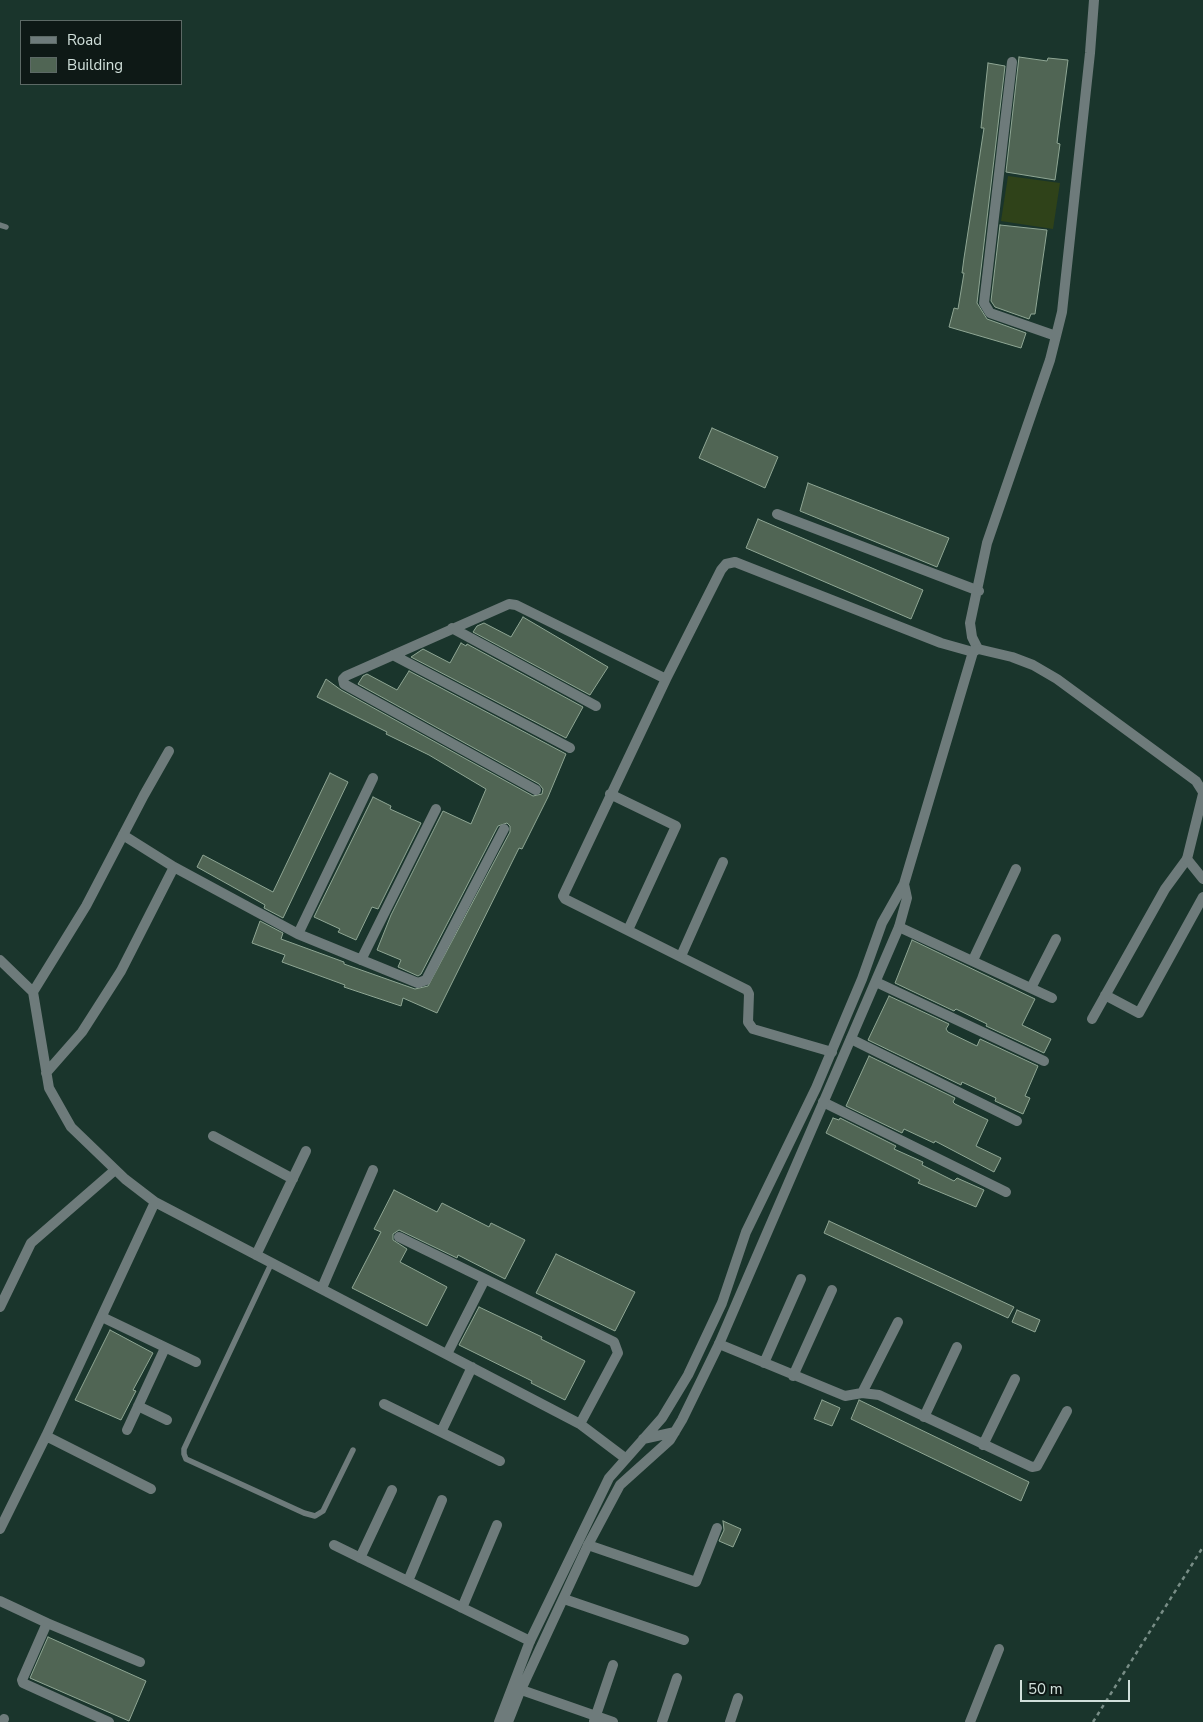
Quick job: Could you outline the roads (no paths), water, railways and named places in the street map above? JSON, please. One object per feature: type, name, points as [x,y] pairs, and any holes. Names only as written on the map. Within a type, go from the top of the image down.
[{"type":"street","points":[[508,1722],[530,1641],[594,1505],[612,1473],[662,1418],[692,1368],[722,1303],[746,1232],[795,1134],[832,1052],[882,923],[904,884],[975,651],[970,623],[987,543],[1050,360],[1062,312],[1094,0]]},
{"type":"street","points":[[1012,62],[984,303],[990,313],[1056,336]]},
{"type":"street","points":[[776,514],[978,591]]},
{"type":"street","points":[[832,1052],[753,1029],[748,1022],[749,994],[747,990],[565,899],[564,896],[610,794],[721,570],[726,564],[734,562],[941,643],[1012,657],[1033,665],[1058,679],[1196,781],[1203,793],[1187,859],[1165,889],[1092,1019]]},
{"type":"street","points":[[536,790],[344,684],[343,680],[346,676],[504,605],[516,605],[666,679]]},
{"type":"street","points":[[452,628],[596,706]]},
{"type":"street","points":[[393,655],[570,748]]},
{"type":"street","points":[[33,992],[86,906],[169,751]]},
{"type":"street","points":[[298,934],[373,778]]},
{"type":"street","points":[[610,794],[676,826],[628,930]]},
{"type":"street","points":[[361,960],[436,809]]},
{"type":"street","points":[[123,835],[174,867],[298,934],[418,983],[426,980],[504,829]]},
{"type":"street","points":[[1187,859],[1196,873],[1203,879]]},
{"type":"street","points":[[681,956],[723,862]]},
{"type":"street","points":[[46,1073],[82,1032],[121,971],[174,867]]},
{"type":"street","points":[[973,960],[1016,869]]},
{"type":"street","points":[[499,1722],[564,1599],[588,1545],[624,1481],[645,1461],[657,1453],[675,1432],[719,1344],[899,926],[907,898],[904,884]]},
{"type":"street","points":[[1105,996],[1135,1013],[1142,1009],[1203,897]]},
{"type":"street","points":[[899,926],[1052,998]]},
{"type":"street","points":[[1032,988],[1056,939]]},
{"type":"street","points":[[0,960],[33,992],[49,1088],[71,1127],[115,1170],[155,1202],[580,1424],[624,1458]]},
{"type":"street","points":[[876,982],[1044,1061]]},
{"type":"street","points":[[851,1039],[1017,1121]]},
{"type":"street","points":[[823,1102],[1006,1192]]},
{"type":"street","points":[[213,1136],[293,1179]]},
{"type":"street","points":[[256,1255],[306,1152]]},
{"type":"street","points":[[0,1307],[31,1243],[115,1170]]},
{"type":"street","points":[[322,1288],[373,1170]]},
{"type":"street","points":[[0,1529],[46,1436],[155,1202]]},
{"type":"street","points":[[399,1236],[614,1342],[618,1353],[580,1424]]},
{"type":"street","points":[[447,1354],[486,1279]]},
{"type":"street","points":[[764,1363],[801,1279]]},
{"type":"street","points":[[793,1376],[832,1290]]},
{"type":"street","points":[[102,1317],[196,1362]]},
{"type":"street","points":[[862,1393],[898,1322]]},
{"type":"street","points":[[719,1344],[845,1396],[862,1393],[878,1395],[983,1445],[1035,1467],[1067,1411]]},
{"type":"street","points":[[924,1417],[957,1347]]},
{"type":"street","points":[[127,1430],[165,1348]]},
{"type":"street","points":[[441,1432],[472,1367]]},
{"type":"street","points":[[983,1445],[1015,1379]]},
{"type":"street","points":[[384,1404],[500,1461]]},
{"type":"street","points":[[138,1406],[167,1420]]},
{"type":"street","points":[[643,1439],[675,1432]]},
{"type":"street","points":[[46,1436],[151,1489]]},
{"type":"street","points":[[612,1473],[624,1481]]},
{"type":"street","points":[[360,1558],[392,1490]]},
{"type":"street","points":[[408,1581],[442,1500]]},
{"type":"street","points":[[462,1608],[497,1525]]},
{"type":"street","points":[[588,1545],[696,1582],[717,1528]]},
{"type":"street","points":[[334,1545],[530,1641]]},
{"type":"street","points":[[564,1599],[684,1640]]},
{"type":"street","points":[[0,1601],[46,1623],[140,1662]]},
{"type":"street","points":[[46,1623],[22,1680],[23,1683],[108,1722]]},
{"type":"street","points":[[970,1722],[999,1649]]},
{"type":"street","points":[[594,1719],[613,1665]]},
{"type":"street","points":[[662,1722],[677,1678]]},
{"type":"street","points":[[517,1688],[594,1719],[614,1722]]},
{"type":"street","points":[[730,1722],[738,1698]]},
{"type":"lane","points":[[272,1262],[184,1449],[186,1459],[295,1509],[315,1516],[323,1510],[353,1450]]}]
